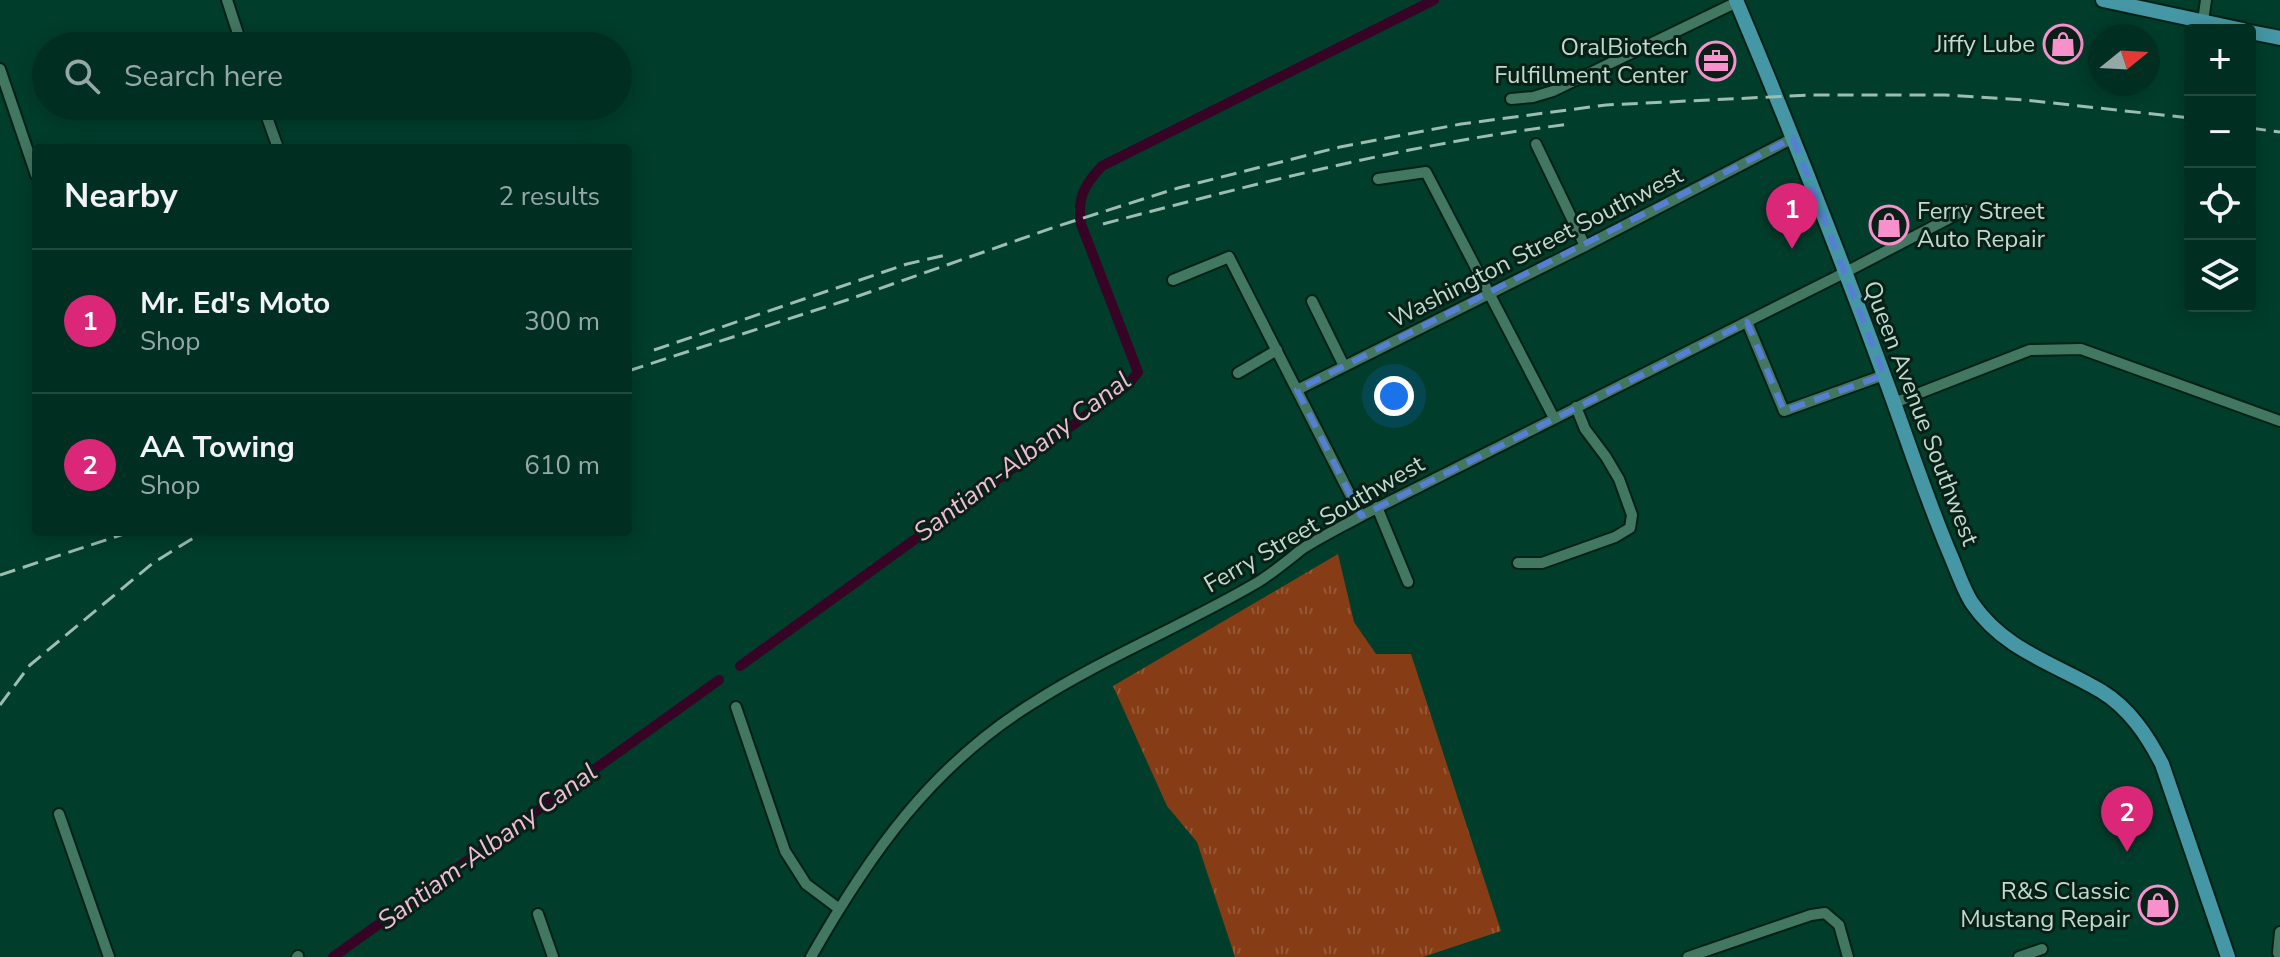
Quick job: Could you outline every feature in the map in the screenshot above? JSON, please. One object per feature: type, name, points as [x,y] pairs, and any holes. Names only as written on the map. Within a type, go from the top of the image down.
[{"type":"main road","points":[[2103,0],[2216,24]]},
{"type":"main road","name":"Queen Avenue Southwest","points":[[1737,1],[1793,138],[1940,529],[1971,601],[1994,630],[2032,657],[2102,692],[2131,716],[2148,737],[2162,764],[2228,957]]},
{"type":"main road","points":[[2256,33],[2280,38]]},
{"type":"street","points":[[227,0],[237,32]]},
{"type":"street","points":[[2203,21],[2206,0]]},
{"type":"street","points":[[1511,99],[1553,91],[1737,1]]},
{"type":"street","points":[[0,69],[32,163]]},
{"type":"street","points":[[268,120],[277,144]]},
{"type":"street","name":"Washington Street Southwest","points":[[1297,390],[1793,138]]},
{"type":"street","points":[[1536,144],[1585,246]]},
{"type":"street","points":[[1378,179],[1426,172],[1554,418]]},
{"type":"street","name":"Ferry Street Southwest","points":[[811,957],[838,908],[922,794],[979,742],[1032,703],[1118,654],[1259,581],[1305,548],[1377,507],[1965,210]]},
{"type":"street","points":[[1173,280],[1229,257],[1361,516]]},
{"type":"street","points":[[1312,301],[1344,366]]},
{"type":"street","points":[[1747,322],[1784,411],[1884,375]]},
{"type":"street","points":[[1894,403],[2030,350],[2081,349],[2280,421]]},
{"type":"street","points":[[1238,373],[1277,350]]},
{"type":"street","points":[[1518,563],[1542,563],[1615,537],[1630,528],[1632,515],[1619,479],[1585,429],[1576,407]]},
{"type":"street","points":[[1377,507],[1408,582]]},
{"type":"street","points":[[736,707],[785,851],[806,884],[838,908]]},
{"type":"street","points":[[59,814],[109,957]]},
{"type":"street","points":[[1688,957],[1825,913],[1839,925],[1848,957]]},
{"type":"street","points":[[538,914],[553,957]]},
{"type":"street","points":[[2278,953],[2280,932]]},
{"type":"street","points":[[2019,957],[2042,949]]},
{"type":"highlighted area","points":[[1793,138],[1884,375],[1784,411],[1747,322],[1361,516],[1297,390]]},
{"type":"green space","points":[[1338,554],[1354,622],[1376,654],[1411,654],[1501,931],[1423,957],[1235,957],[1197,842],[1167,806],[1113,686]]},
{"type":"waterway","name":"Santiam-Albany Canal","points":[[740,666],[1128,385],[1138,372],[1081,224],[1083,192],[1102,166],[1434,0]]},
{"type":"waterway","name":"Santiam-Albany Canal","points":[[333,957],[719,680]]},
{"type":"railway","points":[[632,370],[1178,188],[1340,147],[1461,124],[1606,105],[1811,95],[1945,95],[2025,100],[2184,117]]},
{"type":"railway","points":[[1103,224],[1277,179],[1394,153],[1571,124]]},
{"type":"railway","points":[[2256,129],[2280,132]]},
{"type":"railway","points":[[654,350],[907,264],[950,254]]},
{"type":"railway","points":[[0,575],[118,536]]},
{"type":"railway","points":[[0,705],[30,665],[153,563],[197,536]]},
{"type":"place","name":"Jiffy Lube","points":[[2063,44]]},
{"type":"place","name":"OralBiotech Fulfillment Center","points":[[1716,61]]},
{"type":"place","name":"Ferry Street Auto Repair","points":[[1889,225]]},
{"type":"place","name":"Mr. Ed's Moto","points":[[1792,249]]},
{"type":"place","name":"AA Towing","points":[[2127,852]]},
{"type":"place","name":"R&S Classic Mustang Repair","points":[[2158,905]]}]
